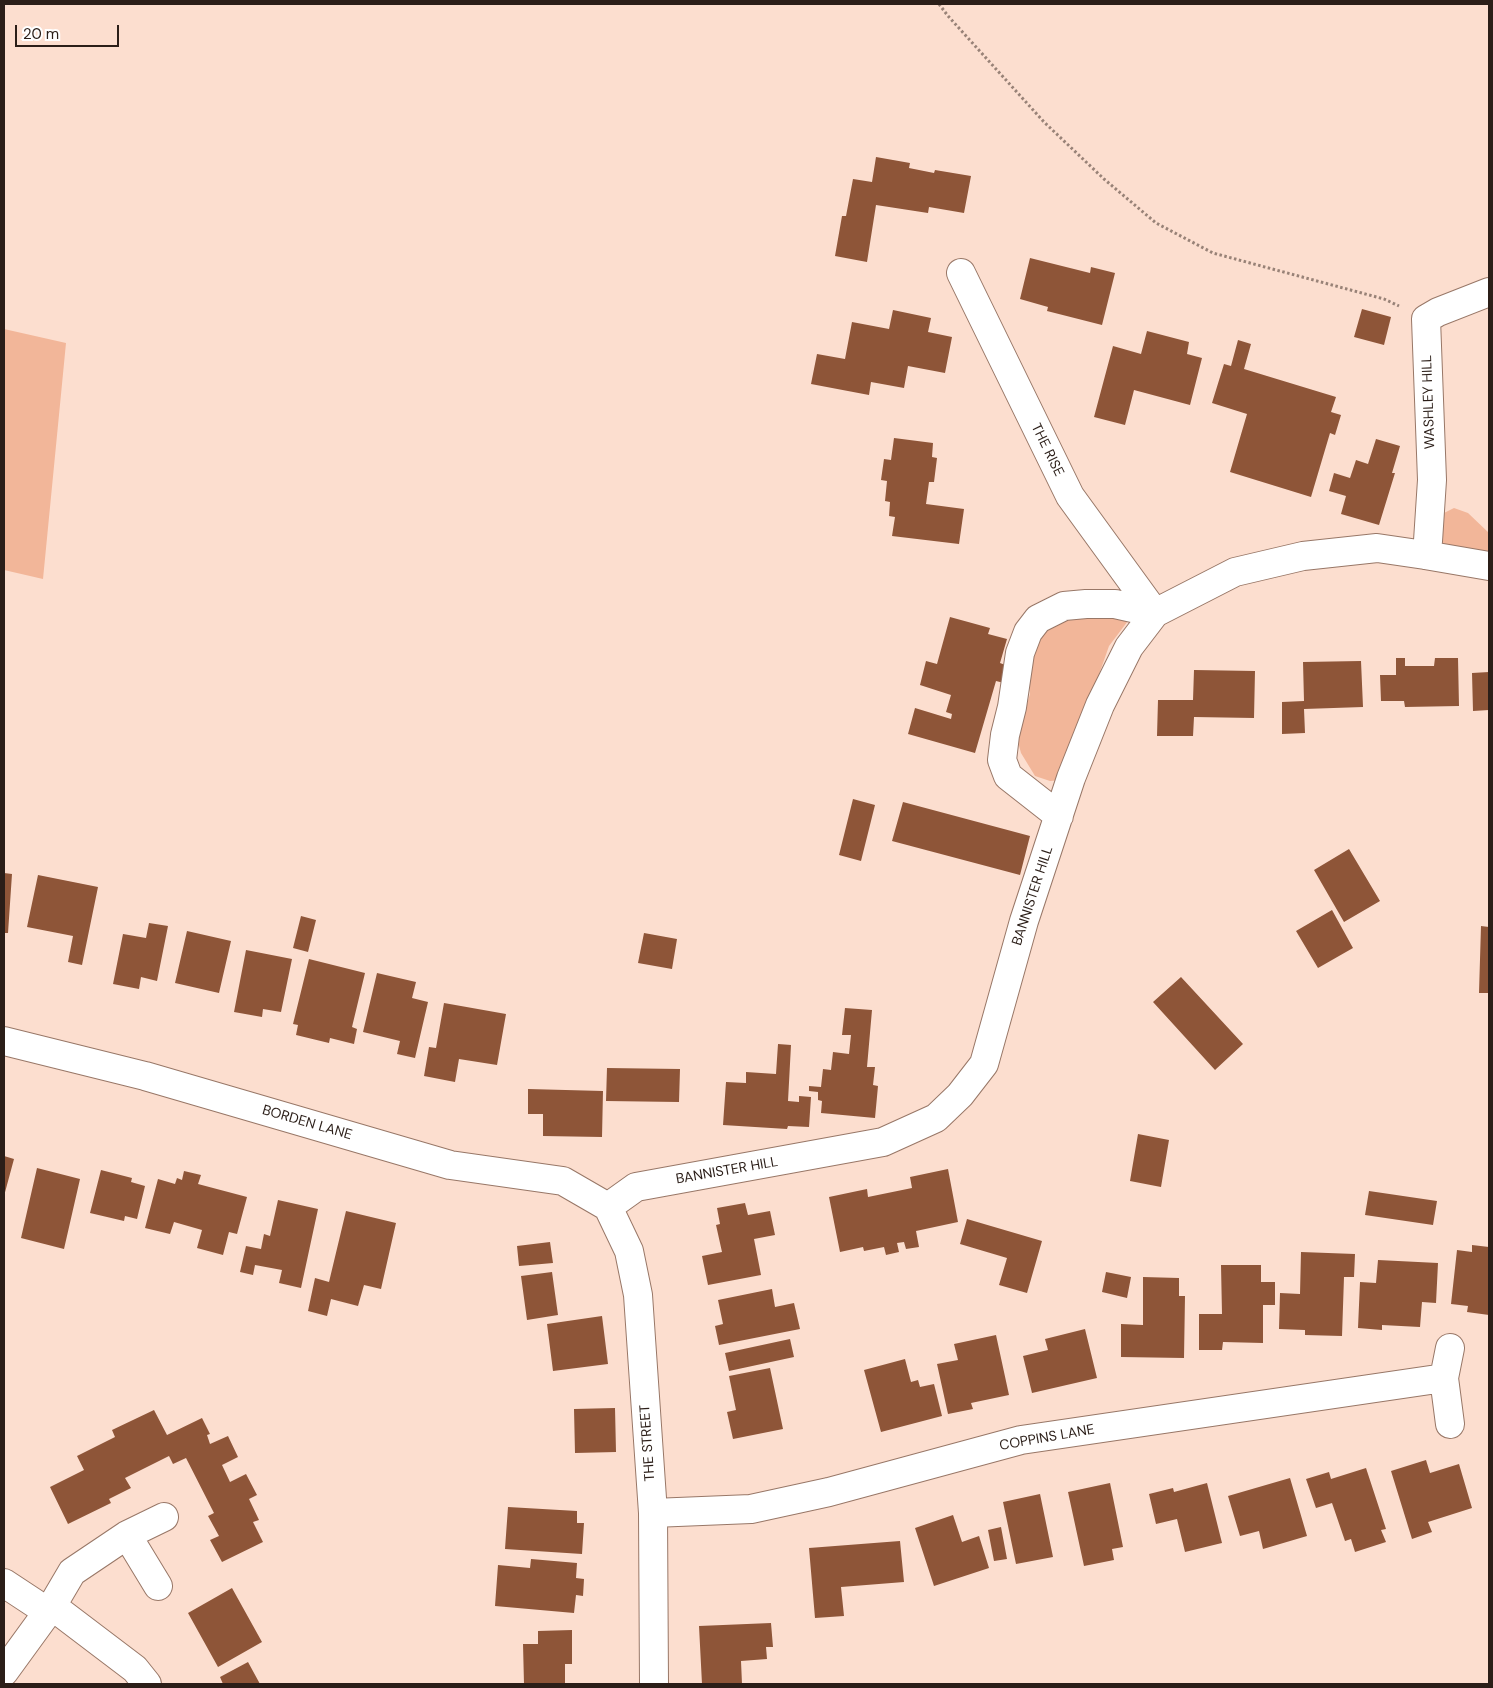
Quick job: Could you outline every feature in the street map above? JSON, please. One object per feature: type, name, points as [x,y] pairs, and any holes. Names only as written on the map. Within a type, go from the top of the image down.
[{"type":"street","name":"THE RISE","points":[[960,273],[1070,496],[1155,613]]},
{"type":"street","points":[[1426,319],[1489,292]]},
{"type":"street","name":"WASHLEY HILL","points":[[1424,555],[1428,541],[1432,480],[1426,319]]},
{"type":"street","name":"BANNISTER HILL","points":[[608,1207],[636,1187],[883,1142],[936,1118],[960,1095],[984,1064],[1024,921],[1072,778],[1100,705],[1129,647],[1155,613],[1235,572],[1303,556],[1377,548],[1489,566]]},
{"type":"street","points":[[1059,816],[1008,776],[1002,760],[1020,652],[1028,632],[1038,619],[1064,606],[1115,604],[1155,613]]},
{"type":"street","name":"BORDEN LANE","points":[[4,1041],[145,1076],[450,1165],[563,1181],[608,1207]]},
{"type":"street","name":"THE STREET","points":[[608,1207],[628,1251],[638,1295],[653,1513],[654,1684]]},
{"type":"street","points":[[1450,1348],[1444,1378],[1450,1424]]},
{"type":"street","name":"COPPINS LANE","points":[[653,1513],[751,1509],[829,1492],[1021,1440],[1444,1378]]},
{"type":"street","points":[[4,1672],[50,1609],[72,1572],[127,1535],[164,1517]]},
{"type":"street","points":[[127,1535],[158,1586]]},
{"type":"street","points":[[4,1583],[50,1609],[135,1670],[147,1684]]},
{"type":"path","points":[[939,4],[1044,122],[1104,179],[1156,223],[1213,253],[1384,299],[1426,319]]},
{"type":"shaded area","points":[[4,329],[66,343],[43,579],[4,570]]},
{"type":"shaded area","points":[[1454,508],[1468,513],[1489,533],[1489,566],[1428,541],[1438,516]]},
{"type":"shaded area","points":[[1065,610],[1134,613],[1109,646],[1062,780],[1050,781],[1035,776],[1021,753],[1017,738],[1030,694],[1029,670],[1037,631]]},
{"type":"building","points":[[876,157],[910,163],[909,168],[934,173],[935,170],[971,176],[964,213],[929,207],[928,213],[876,205],[867,262],[835,256],[842,216],[846,216],[853,179],[872,182]]},
{"type":"building","points":[[1030,258],[1090,273],[1091,267],[1115,273],[1102,325],[1047,311],[1048,307],[1020,299]]},
{"type":"building","points":[[1362,309],[1391,317],[1384,345],[1354,337]]},
{"type":"building","points":[[893,310],[931,318],[928,332],[952,337],[945,373],[908,366],[904,388],[871,382],[869,395],[811,384],[817,354],[845,359],[852,322],[889,329]]},
{"type":"building","points":[[1147,331],[1189,342],[1187,354],[1202,358],[1190,405],[1134,390],[1125,425],[1094,417],[1113,346],[1141,354]]},
{"type":"building","points":[[1238,340],[1251,344],[1244,369],[1336,397],[1331,412],[1341,415],[1335,435],[1330,433],[1311,497],[1230,472],[1247,414],[1212,403],[1224,364],[1231,366]]},
{"type":"building","points":[[894,438],[933,443],[932,457],[937,458],[934,482],[929,482],[926,504],[964,509],[959,544],[892,536],[895,517],[889,516],[890,502],[885,501],[887,481],[881,480],[884,459],[891,460]]},
{"type":"building","points":[[1376,439],[1400,446],[1392,473],[1395,473],[1379,525],[1341,514],[1346,496],[1329,491],[1334,473],[1350,478],[1356,460],[1368,464]]},
{"type":"building","points":[[950,617],[990,628],[988,634],[1007,639],[1000,663],[1008,666],[1004,683],[996,681],[975,753],[908,734],[915,708],[951,719],[952,714],[946,712],[951,695],[920,685],[926,661],[937,664]]},
{"type":"building","points":[[1396,658],[1405,658],[1405,666],[1434,666],[1435,658],[1458,658],[1459,706],[1405,707],[1404,701],[1381,701],[1380,675],[1396,675]]},
{"type":"building","points":[[1361,661],[1363,707],[1304,709],[1305,733],[1282,734],[1282,702],[1304,701],[1303,662]]},
{"type":"building","points":[[1194,670],[1255,671],[1254,718],[1194,717],[1193,736],[1157,736],[1158,700],[1193,700]]},
{"type":"building","points":[[1489,672],[1489,710],[1473,711],[1472,673]]},
{"type":"building","points":[[853,799],[875,805],[861,861],[839,855]]},
{"type":"building","points":[[903,802],[1030,836],[1020,875],[892,841]]},
{"type":"building","points":[[1349,849],[1380,901],[1344,922],[1314,870]]},
{"type":"building","points":[[4,873],[12,874],[8,933],[4,933]]},
{"type":"building","points":[[38,875],[98,887],[82,965],[68,962],[73,936],[27,927]]},
{"type":"building","points":[[1332,910],[1353,948],[1318,968],[1296,931]]},
{"type":"building","points":[[301,916],[316,920],[308,952],[293,948]]},
{"type":"building","points":[[149,923],[168,926],[157,981],[141,977],[139,989],[113,984],[123,934],[146,938]]},
{"type":"building","points":[[1481,926],[1489,927],[1489,993],[1479,993]]},
{"type":"building","points":[[187,931],[231,941],[219,993],[175,983]]},
{"type":"building","points":[[644,933],[677,939],[672,969],[638,963]]},
{"type":"building","points":[[246,950],[292,959],[281,1012],[263,1009],[262,1017],[234,1012]]},
{"type":"building","points":[[309,959],[365,973],[352,1027],[357,1029],[354,1044],[330,1038],[329,1043],[296,1035],[298,1025],[293,1024]]},
{"type":"building","points":[[377,973],[416,982],[412,998],[428,1002],[415,1058],[397,1054],[400,1041],[363,1032]]},
{"type":"building","points":[[1181,977],[1243,1044],[1215,1070],[1153,1002]]},
{"type":"building","points":[[444,1003],[506,1014],[497,1065],[459,1059],[455,1082],[424,1076],[429,1047],[436,1048]]},
{"type":"building","points":[[845,1008],[872,1010],[867,1067],[875,1067],[873,1085],[878,1086],[875,1118],[821,1113],[822,1101],[818,1100],[818,1092],[809,1091],[809,1086],[821,1087],[823,1069],[831,1070],[833,1052],[849,1054],[851,1035],[842,1035]]},
{"type":"building","points":[[778,1044],[791,1045],[788,1101],[799,1102],[799,1096],[811,1097],[809,1127],[788,1126],[787,1129],[723,1125],[726,1082],[746,1083],[746,1072],[776,1074]]},
{"type":"building","points":[[607,1068],[680,1069],[679,1102],[606,1101]]},
{"type":"building","points":[[528,1089],[603,1091],[602,1137],[543,1136],[543,1114],[528,1114]]},
{"type":"building","points":[[1138,1134],[1169,1140],[1161,1187],[1130,1181]]},
{"type":"building","points":[[4,1156],[14,1159],[4,1196]]},
{"type":"building","points":[[37,1168],[80,1179],[64,1249],[21,1238]]},
{"type":"building","points":[[948,1169],[958,1222],[916,1231],[919,1247],[906,1249],[904,1242],[897,1243],[899,1252],[886,1255],[884,1247],[864,1251],[863,1247],[840,1252],[829,1197],[867,1189],[868,1197],[912,1188],[910,1177]]},
{"type":"building","points":[[101,1170],[132,1178],[131,1182],[145,1186],[137,1219],[125,1216],[124,1221],[90,1213]]},
{"type":"building","points":[[184,1171],[201,1175],[198,1184],[247,1197],[237,1234],[229,1232],[223,1255],[197,1248],[202,1230],[174,1222],[170,1234],[145,1228],[158,1179],[175,1184],[177,1178],[182,1180]]},
{"type":"building","points":[[1369,1191],[1437,1201],[1433,1225],[1365,1215]]},
{"type":"building","points":[[278,1200],[318,1209],[301,1288],[279,1283],[282,1270],[255,1265],[253,1275],[240,1272],[246,1246],[261,1249],[264,1234],[270,1236]]},
{"type":"building","points":[[745,1203],[748,1215],[770,1211],[775,1235],[754,1239],[761,1275],[708,1285],[702,1256],[722,1252],[716,1225],[720,1224],[717,1208]]},
{"type":"building","points":[[346,1211],[396,1223],[381,1289],[364,1285],[358,1306],[331,1299],[327,1316],[308,1311],[315,1278],[329,1282]]},
{"type":"building","points":[[967,1219],[1042,1241],[1027,1293],[999,1285],[1007,1258],[960,1244]]},
{"type":"building","points":[[550,1242],[553,1263],[519,1266],[517,1246]]},
{"type":"building","points":[[1472,1245],[1489,1247],[1489,1315],[1467,1312],[1468,1306],[1451,1304],[1457,1250],[1472,1252]]},
{"type":"building","points":[[1301,1252],[1355,1254],[1354,1277],[1344,1277],[1342,1336],[1305,1335],[1305,1330],[1279,1329],[1280,1293],[1300,1294]]},
{"type":"building","points":[[1378,1260],[1438,1263],[1436,1303],[1422,1302],[1420,1327],[1382,1325],[1382,1330],[1358,1328],[1360,1282],[1376,1283]]},
{"type":"building","points":[[1221,1265],[1261,1265],[1261,1282],[1275,1282],[1275,1305],[1263,1305],[1263,1343],[1223,1342],[1222,1350],[1199,1350],[1199,1314],[1222,1314]]},
{"type":"building","points":[[552,1272],[558,1315],[527,1320],[521,1276]]},
{"type":"building","points":[[1106,1272],[1131,1277],[1127,1298],[1102,1292]]},
{"type":"building","points":[[1143,1277],[1179,1278],[1179,1296],[1185,1296],[1184,1358],[1121,1357],[1121,1324],[1143,1325]]},
{"type":"building","points":[[772,1289],[775,1307],[794,1303],[800,1329],[719,1345],[715,1326],[723,1324],[718,1300]]},
{"type":"building","points":[[602,1316],[608,1364],[553,1371],[547,1324]]},
{"type":"building","points":[[1085,1329],[1097,1378],[1032,1393],[1023,1356],[1048,1350],[1045,1339]]},
{"type":"building","points":[[996,1335],[1009,1395],[971,1403],[973,1409],[948,1414],[937,1364],[958,1360],[954,1344]]},
{"type":"building","points":[[790,1339],[794,1357],[729,1371],[725,1353]]},
{"type":"building","points":[[905,1359],[911,1382],[918,1380],[920,1387],[934,1384],[942,1416],[881,1432],[864,1370]]},
{"type":"building","points":[[770,1368],[783,1429],[733,1439],[727,1412],[736,1410],[729,1376]]},
{"type":"building","points":[[615,1408],[616,1452],[575,1453],[574,1409]]},
{"type":"building","points":[[154,1410],[167,1435],[202,1418],[210,1434],[207,1435],[210,1444],[228,1436],[238,1457],[222,1465],[230,1482],[246,1474],[257,1495],[249,1499],[259,1520],[253,1522],[263,1542],[222,1562],[210,1540],[219,1536],[208,1516],[214,1513],[186,1458],[173,1464],[169,1456],[125,1478],[131,1488],[109,1499],[111,1503],[68,1524],[50,1487],[84,1470],[77,1456],[115,1437],[112,1430]]},
{"type":"building","points":[[1426,1460],[1430,1473],[1459,1464],[1472,1508],[1428,1522],[1432,1532],[1412,1539],[1391,1471]]},
{"type":"building","points":[[1366,1468],[1386,1529],[1381,1530],[1386,1542],[1355,1552],[1351,1539],[1345,1541],[1332,1503],[1316,1508],[1306,1479],[1329,1472],[1331,1479]]},
{"type":"building","points":[[1290,1478],[1307,1536],[1263,1549],[1259,1531],[1240,1536],[1228,1496]]},
{"type":"building","points":[[1110,1483],[1123,1547],[1112,1549],[1114,1560],[1084,1566],[1068,1492]]},
{"type":"building","points":[[1207,1483],[1222,1543],[1185,1552],[1177,1519],[1156,1524],[1149,1494],[1173,1488],[1174,1492]]},
{"type":"building","points":[[1040,1494],[1053,1557],[1016,1564],[1003,1502]]},
{"type":"building","points":[[508,1507],[577,1511],[577,1523],[584,1523],[582,1554],[505,1549]]},
{"type":"building","points":[[953,1515],[962,1542],[979,1536],[989,1568],[934,1586],[915,1528]]},
{"type":"building","points":[[1001,1527],[1007,1559],[994,1561],[988,1530]]},
{"type":"building","points":[[900,1541],[904,1582],[841,1587],[844,1616],[815,1618],[809,1548]]},
{"type":"building","points":[[531,1559],[577,1563],[576,1578],[584,1579],[583,1596],[576,1595],[574,1613],[495,1606],[498,1565],[530,1568]]},
{"type":"building","points":[[232,1588],[262,1642],[218,1667],[188,1613]]},
{"type":"building","points":[[771,1623],[773,1647],[766,1647],[767,1659],[741,1661],[742,1684],[702,1684],[699,1626]]},
{"type":"building","points":[[572,1630],[572,1664],[565,1664],[565,1684],[524,1684],[523,1644],[538,1644],[538,1631]]},
{"type":"building","points":[[248,1662],[260,1684],[223,1684],[220,1677]]}]
